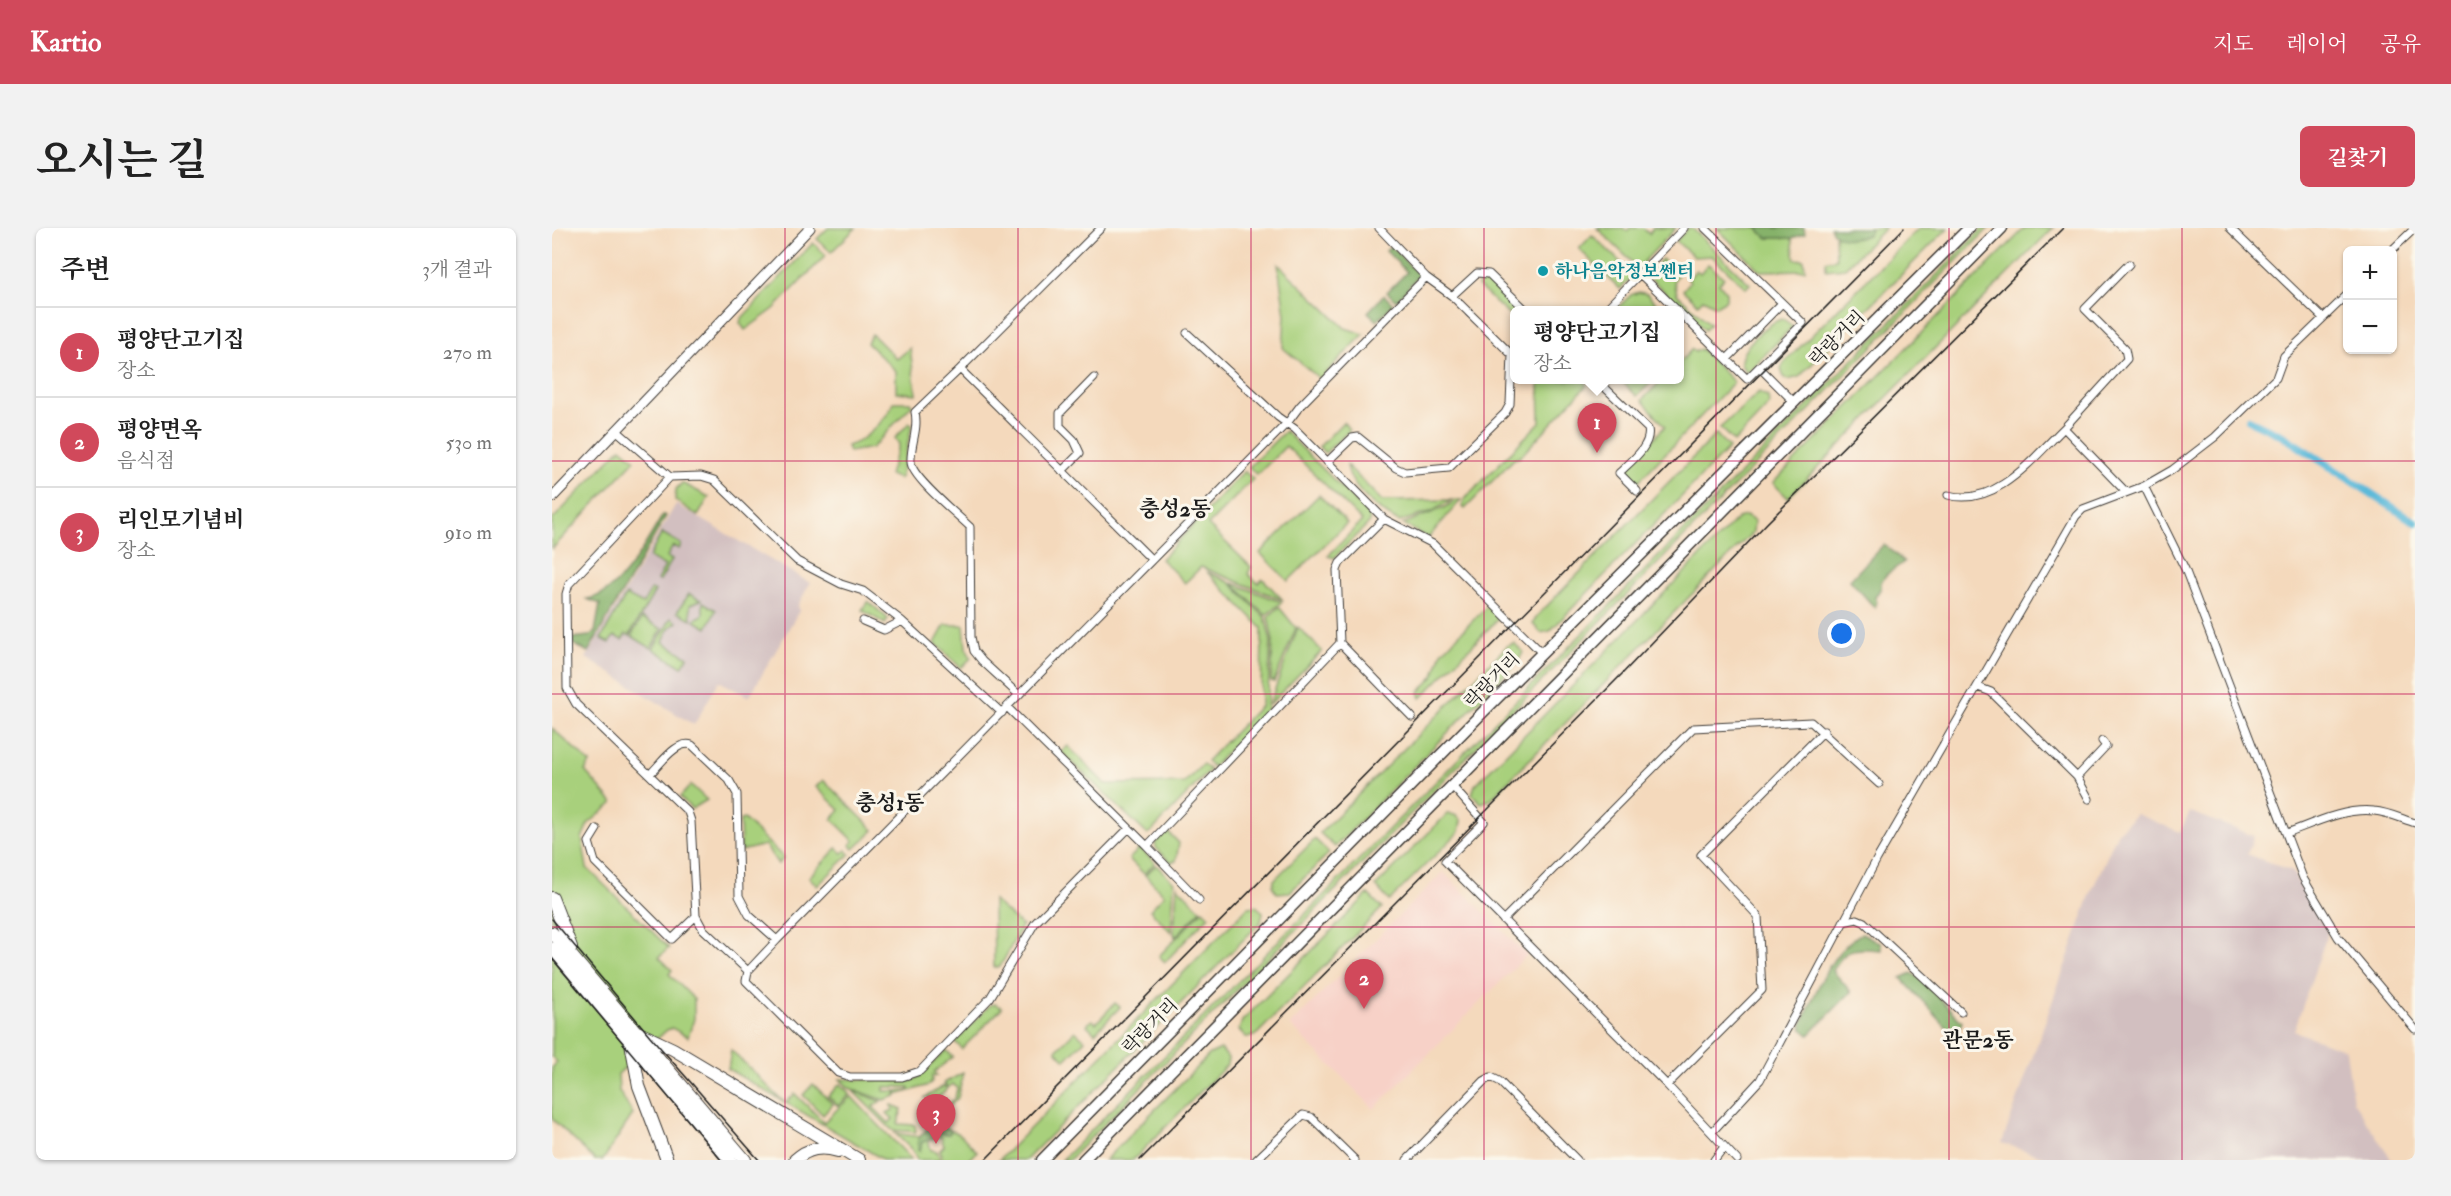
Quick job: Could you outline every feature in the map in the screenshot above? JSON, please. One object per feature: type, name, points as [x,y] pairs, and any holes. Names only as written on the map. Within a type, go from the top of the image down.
[{"type":"highway","points":[[552,898],[581,976]]},
{"type":"highway","points":[[552,933],[581,976],[745,1160]]},
{"type":"highway","points":[[552,950],[581,976]]},
{"type":"highway","points":[[552,958],[581,976]]},
{"type":"highway","points":[[633,1037],[673,1049],[855,1157]]},
{"type":"highway","points":[[633,1037],[639,1086],[667,1160]]},
{"type":"highway","points":[[633,1037],[729,1160]]},
{"type":"highway","points":[[795,1160],[804,1152],[822,1147],[855,1157]]},
{"type":"main road","points":[[552,498],[810,228]]},
{"type":"main road","name":"락랑거리","points":[[1041,1160],[1542,653],[1969,228]]},
{"type":"main road","points":[[1083,1160],[2002,228]]},
{"type":"street","points":[[1018,695],[974,651],[971,638],[970,527],[916,475],[911,462],[917,422],[915,412],[1101,228]]},
{"type":"street","points":[[1379,228],[1426,277],[1452,296],[1510,353]]},
{"type":"street","points":[[1609,306],[1684,228]]},
{"type":"street","points":[[1684,318],[1747,379],[1803,323],[1705,228]]},
{"type":"street","points":[[2230,228],[2323,318]]},
{"type":"street","points":[[2396,246],[2415,228]]},
{"type":"street","points":[[1948,495],[1959,498],[1977,497],[2007,483],[2064,428],[2127,359],[2125,349],[2085,309],[2129,264]]},
{"type":"street","points":[[1452,296],[1477,273],[1489,274],[1522,306]]},
{"type":"street","points":[[1640,274],[1672,306]]},
{"type":"street","points":[[1129,828],[1035,923],[990,998],[933,1059],[910,1077],[850,1077],[838,1073],[746,981],[748,971],[777,940],[1288,422],[1300,406],[1426,277]]},
{"type":"street","points":[[1712,1132],[1760,1080],[1877,859],[2076,516],[2083,508],[2144,486],[2172,470],[2257,399],[2276,378],[2284,356],[2343,299]]},
{"type":"street","points":[[1727,359],[1782,303]]},
{"type":"street","points":[[1187,333],[1278,417],[1288,422],[1384,519],[1432,544],[1542,653]]},
{"type":"street","points":[[1759,367],[1795,403]]},
{"type":"street","points":[[960,369],[1151,559]]},
{"type":"street","points":[[1062,471],[1080,453],[1074,440],[1060,426],[1060,412],[1094,378]]},
{"type":"street","points":[[1327,462],[1352,438],[1358,437],[1396,468],[1405,472],[1449,468],[1505,413],[1510,404],[1511,384]]},
{"type":"street","points":[[1602,384],[1648,429],[1650,436],[1646,444],[1619,473],[1637,490]]},
{"type":"street","points":[[2064,428],[2126,492]]},
{"type":"street","points":[[616,430],[670,477],[701,476],[714,480],[797,561],[841,584],[863,591],[902,621],[1004,710],[1129,828],[1199,900]]},
{"type":"street","points":[[670,477],[569,584],[566,594],[567,688],[570,697],[650,774],[690,818],[696,916],[702,929],[748,971]]},
{"type":"street","points":[[2144,486],[2185,569],[2303,878],[2338,937],[2415,1029]]},
{"type":"street","points":[[1384,519],[1340,563],[1336,570],[1340,644],[1412,717]]},
{"type":"street","points":[[862,621],[885,630],[902,621]]},
{"type":"street","points":[[1147,846],[1340,644]]},
{"type":"street","points":[[1978,687],[1990,692],[2077,777],[2090,799]]},
{"type":"street","points":[[1503,920],[1693,728],[1811,722],[1824,731],[1879,784]]},
{"type":"street","points":[[1667,1086],[1762,990],[1758,916],[1701,855],[1824,731]]},
{"type":"street","points":[[2077,777],[2106,746],[2102,741]]},
{"type":"street","points":[[650,774],[679,745],[687,743],[692,745],[729,780],[736,794],[739,896],[749,915],[777,940]]},
{"type":"street","points":[[1452,786],[1484,822],[1445,861],[1737,1160]]},
{"type":"street","points":[[2287,833],[2339,814],[2364,810],[2376,811],[2415,823]]},
{"type":"street","points":[[597,829],[589,842],[595,862],[672,939],[696,916]]},
{"type":"street","points":[[1843,922],[1857,919],[1864,922],[1961,1012]]},
{"type":"street","points":[[1407,1160],[1484,1081],[1491,1077],[1499,1081],[1577,1160]]},
{"type":"street","points":[[1256,1160],[1303,1115],[1311,1117],[1355,1160]]},
{"type":"street","points":[[1714,1160],[1724,1147]]},
{"type":"shaded area","points":[[676,504],[810,583],[798,605],[799,611],[749,697],[719,681],[694,725],[586,658]]},
{"type":"shaded area","points":[[2190,812],[2254,836],[2247,854],[2292,871],[2328,932],[2294,1031],[2346,1050],[2353,1101],[2392,1160],[2054,1160],[2002,1143],[2092,890],[2118,832],[2136,814],[2180,832]]},
{"type":"shaded area","points":[[1443,872],[1527,955],[1374,1109],[1290,1025]]},
{"type":"green space","points":[[828,228],[856,228],[831,252],[817,239]]},
{"type":"green space","points":[[1597,228],[1623,228],[1627,231],[1630,228],[1643,228],[1649,234],[1653,228],[1676,228],[1638,268]]},
{"type":"green space","points":[[1688,228],[1692,228],[1750,284],[1746,288],[1712,256],[1694,257],[1676,241]]},
{"type":"green space","points":[[1717,228],[1757,228],[1767,238],[1792,238],[1795,259],[1804,260],[1805,270],[1760,271]]},
{"type":"green space","points":[[1757,228],[1804,228],[1805,234],[1792,238],[1767,238]]},
{"type":"green space","points":[[1830,228],[1871,228],[1869,234],[1853,239],[1837,235]]},
{"type":"green space","points":[[1871,228],[1885,228],[1845,268],[1826,270],[1826,261],[1836,259],[1835,235],[1868,235]]},
{"type":"green space","points":[[1919,228],[1948,228],[1799,377],[1788,380],[1784,378],[1781,369],[1784,363]]},
{"type":"green space","points":[[1983,228],[1989,228],[1069,1160],[1062,1160]]},
{"type":"green space","points":[[2025,228],[2053,228],[1788,498],[1773,483]]},
{"type":"green space","points":[[1592,235],[1634,275],[1620,289],[1579,249]]},
{"type":"green space","points":[[813,243],[826,255],[774,309],[745,330],[740,323],[741,319]]},
{"type":"green space","points":[[1391,246],[1419,275],[1396,301],[1387,292],[1407,272],[1386,251]]},
{"type":"green space","points":[[1662,259],[1678,274],[1674,281],[1677,294],[1710,324],[1705,330],[1684,310],[1684,306],[1680,306],[1647,275]]},
{"type":"green space","points":[[1278,264],[1345,328],[1364,334],[1320,379],[1283,348],[1285,315]]},
{"type":"green space","points":[[1708,264],[1724,278],[1719,283],[1726,292],[1726,300],[1716,306],[1703,299],[1698,304],[1683,290],[1690,282],[1688,279],[1696,270],[1700,273]]},
{"type":"green space","points":[[1486,280],[1513,306],[1510,306],[1510,316],[1478,286]]},
{"type":"green space","points":[[1639,292],[1647,294],[1658,306],[1619,306],[1631,295]]},
{"type":"green space","points":[[1384,295],[1393,304],[1377,321],[1368,312]]},
{"type":"green space","points":[[1783,319],[1793,326],[1747,373],[1741,365],[1749,344],[1763,330]]},
{"type":"green space","points":[[872,334],[897,359],[910,348],[916,394],[896,392],[896,371],[867,343]]},
{"type":"green space","points":[[1692,349],[1695,352],[1701,349],[1734,382],[1637,483],[1624,471],[1665,426],[1642,400],[1658,384],[1684,384],[1684,358]]},
{"type":"green space","points":[[1539,384],[1586,384],[1520,457],[1514,459],[1465,509],[1462,506],[1465,499],[1540,422]]},
{"type":"green space","points":[[1624,384],[1650,384],[1637,396]]},
{"type":"green space","points":[[1759,392],[1768,397],[1769,405],[1734,442],[1720,428]]},
{"type":"green space","points":[[894,402],[910,402],[912,405],[872,448],[849,452],[847,446],[861,440],[875,429]]},
{"type":"green space","points":[[1343,422],[1350,430],[1325,453],[1319,447]]},
{"type":"green space","points":[[909,423],[912,425],[900,479],[889,475],[899,444],[895,438]]},
{"type":"green space","points":[[1285,431],[1370,516],[1369,523],[1334,558],[1328,556],[1362,521],[1286,446],[1257,475],[1249,467]]},
{"type":"green space","points":[[1716,434],[1729,448],[1550,631],[1541,633],[1533,624],[1536,617]]},
{"type":"green space","points":[[621,448],[635,460],[552,549],[552,520]]},
{"type":"green space","points":[[1347,465],[1382,501],[1452,500],[1433,511],[1399,522],[1383,512],[1359,491],[1349,474]]},
{"type":"green space","points":[[1244,471],[1253,479],[1208,525],[1251,567],[1248,574],[1258,583],[1263,579],[1283,600],[1201,567],[1185,583],[1161,559]]},
{"type":"green space","points":[[682,483],[709,497],[698,516],[675,500],[676,489]]},
{"type":"green space","points":[[1319,495],[1347,523],[1288,581],[1260,553]]},
{"type":"green space","points":[[1456,500],[1461,500],[1428,538],[1403,524],[1446,507]]},
{"type":"green space","points":[[663,515],[666,516],[588,652],[573,644],[573,638],[589,636],[595,632],[600,604],[587,599],[611,588],[622,577]]},
{"type":"green space","points":[[1746,516],[1754,521],[1753,532],[1490,800],[1481,803],[1472,794],[1475,785],[1738,518]]},
{"type":"green space","points":[[662,533],[681,544],[679,549],[673,546],[667,557],[672,560],[660,581],[657,580],[665,566],[649,557]]},
{"type":"green space","points":[[1884,544],[1904,562],[1886,575],[1881,582],[1881,588],[1875,597],[1877,602],[1875,608],[1850,580]]},
{"type":"green space","points":[[1207,572],[1229,582],[1265,617],[1271,641],[1267,709],[1213,767],[1207,761],[1261,705],[1262,628]]},
{"type":"green space","points":[[1232,583],[1282,602],[1266,615]]},
{"type":"green space","points":[[651,590],[655,591],[629,636],[626,634],[622,640],[614,636],[609,643],[601,639],[626,595],[643,604]]},
{"type":"green space","points":[[689,594],[701,600],[690,605],[691,619],[677,612]]},
{"type":"green space","points":[[868,601],[888,619],[885,624],[862,610]]},
{"type":"green space","points":[[703,602],[716,610],[707,628],[693,620],[703,615]]},
{"type":"green space","points":[[1487,606],[1499,618],[1421,698],[1419,692],[1434,676],[1442,652]]},
{"type":"green space","points":[[1279,607],[1296,628],[1274,682],[1271,681],[1273,641],[1268,617]]},
{"type":"green space","points":[[642,618],[662,629],[651,648],[631,636]]},
{"type":"green space","points":[[671,618],[677,622],[668,629],[663,642],[688,657],[682,667],[653,649]]},
{"type":"green space","points":[[945,625],[964,625],[966,648],[971,658],[961,668],[935,643]]},
{"type":"green space","points":[[1298,627],[1322,651],[1269,705]]},
{"type":"green space","points":[[1514,643],[1523,652],[1519,660],[1335,847],[1320,833],[1508,645]]},
{"type":"green space","points":[[552,728],[590,763],[585,771],[613,803],[588,824],[582,838],[587,868],[669,948],[659,957],[672,970],[669,974],[694,999],[694,1019],[688,1037],[672,1028],[667,1030],[618,1074],[619,1091],[633,1114],[603,1160],[595,1160],[552,1119],[552,1068],[557,1062],[552,1057]]},
{"type":"green space","points":[[1068,746],[1105,784],[1184,783],[1203,764],[1210,770],[1147,834],[1061,752]]},
{"type":"green space","points":[[823,780],[874,830],[854,849],[850,845],[854,841],[832,819],[840,810],[816,787]]},
{"type":"green space","points":[[691,785],[707,800],[692,809],[680,797]]},
{"type":"green space","points":[[1448,813],[1457,816],[1461,821],[1459,832],[1389,901],[1376,886]]},
{"type":"green space","points":[[744,819],[784,858],[778,864],[765,845],[741,851],[740,820]]},
{"type":"green space","points":[[1167,831],[1179,843],[1176,861],[1170,862],[1156,848],[1155,843]]},
{"type":"green space","points":[[1315,839],[1329,853],[1290,892],[1277,893],[1273,887],[1274,880]]},
{"type":"green space","points":[[837,848],[842,853],[846,850],[850,854],[817,886],[809,877]]},
{"type":"green space","points":[[1140,848],[1155,863],[1144,874],[1129,859]]},
{"type":"green space","points":[[1156,865],[1174,882],[1171,932],[1150,910],[1164,895],[1145,875]]},
{"type":"green space","points":[[1177,886],[1201,910],[1175,937],[1174,934]]},
{"type":"green space","points":[[1368,894],[1382,908],[1256,1035],[1246,1037],[1239,1030],[1242,1021]]},
{"type":"green space","points":[[993,900],[1022,926],[1000,967],[994,967]]},
{"type":"green space","points":[[1256,906],[1263,912],[1261,922],[1026,1160],[999,1160],[1248,907]]},
{"type":"green space","points":[[1203,910],[1209,916],[1165,962],[1159,956]]},
{"type":"green space","points":[[1862,933],[1881,944],[1881,950],[1852,950],[1842,957],[1833,971],[1851,992],[1809,1035],[1802,1029],[1802,1024],[1825,973],[1841,951]]},
{"type":"green space","points":[[1912,973],[1923,981],[1962,1022],[1958,1031],[1952,1033],[1901,978]]},
{"type":"green space","points":[[1115,1003],[1120,1007],[1095,1033],[1087,1025],[1092,1020],[1096,1023]]},
{"type":"green space","points":[[996,1004],[1002,1008],[962,1049],[955,1042],[990,1005]]},
{"type":"green space","points":[[1075,1031],[1085,1040],[1065,1060],[1056,1050]]},
{"type":"green space","points":[[1221,1049],[1228,1058],[1227,1065],[1133,1160],[1105,1160],[1210,1054]]},
{"type":"green space","points":[[731,1050],[783,1101],[728,1069]]},
{"type":"green space","points":[[946,1050],[953,1057],[934,1072],[937,1076],[932,1076],[929,1085],[897,1095],[897,1091],[909,1090],[909,1087],[884,1087],[884,1091],[896,1091],[896,1096],[884,1100],[849,1088],[840,1079],[912,1081]]},
{"type":"green space","points":[[963,1073],[958,1098],[935,1122],[930,1119],[938,1105],[927,1097],[924,1098],[944,1086],[947,1089],[937,1099],[946,1107],[955,1098],[957,1088],[953,1084],[948,1088],[944,1083]]},
{"type":"green space","points":[[813,1084],[833,1104],[823,1115],[803,1095]]},
{"type":"green space","points":[[840,1084],[850,1094],[838,1106],[828,1096]]},
{"type":"green space","points":[[853,1091],[881,1101],[873,1107],[889,1123],[893,1119],[887,1113],[893,1110],[892,1105],[902,1109],[898,1124],[915,1125],[916,1132],[892,1130]]},
{"type":"green space","points":[[795,1094],[824,1122],[851,1096],[912,1160],[884,1160],[786,1103]]},
{"type":"green space","points":[[942,1125],[951,1130],[949,1134],[938,1133],[933,1139],[922,1142],[920,1151],[918,1150],[918,1139],[923,1133],[931,1127]]},
{"type":"green space","points":[[951,1130],[962,1136],[977,1152],[969,1160],[943,1160],[940,1150],[944,1146],[941,1137],[937,1136],[938,1133],[949,1134]]},
{"type":"green space","points":[[895,1133],[920,1137],[918,1150],[922,1142],[928,1140],[931,1150],[937,1151],[940,1160],[917,1160],[913,1151]]},
{"type":"waterway","points":[[2249,420],[2283,436],[2415,522]]},
{"type":"tram line","points":[[985,1160],[1904,228]]},
{"type":"tram line","points":[[1140,1160],[1622,674],[1767,523],[2063,228]]},
{"type":"tram line","points":[[552,919],[650,1036],[759,1160]]},
{"type":"tram line","points":[[552,958],[721,1160]]},
{"type":"place","name":"하나음악정보쎈터","points":[[1543,271]]},
{"type":"place","name":"평양단고기집","points":[[1597,453]]},
{"type":"place","name":"평양면옥","points":[[1364,1009]]},
{"type":"place","name":"리인모기념비","points":[[936,1144]]},
{"type":"district","name":"충성2동","points":[[1175,509]]},
{"type":"district","name":"충성1동","points":[[890,803]]},
{"type":"district","name":"관문2동","points":[[1978,1040]]}]
